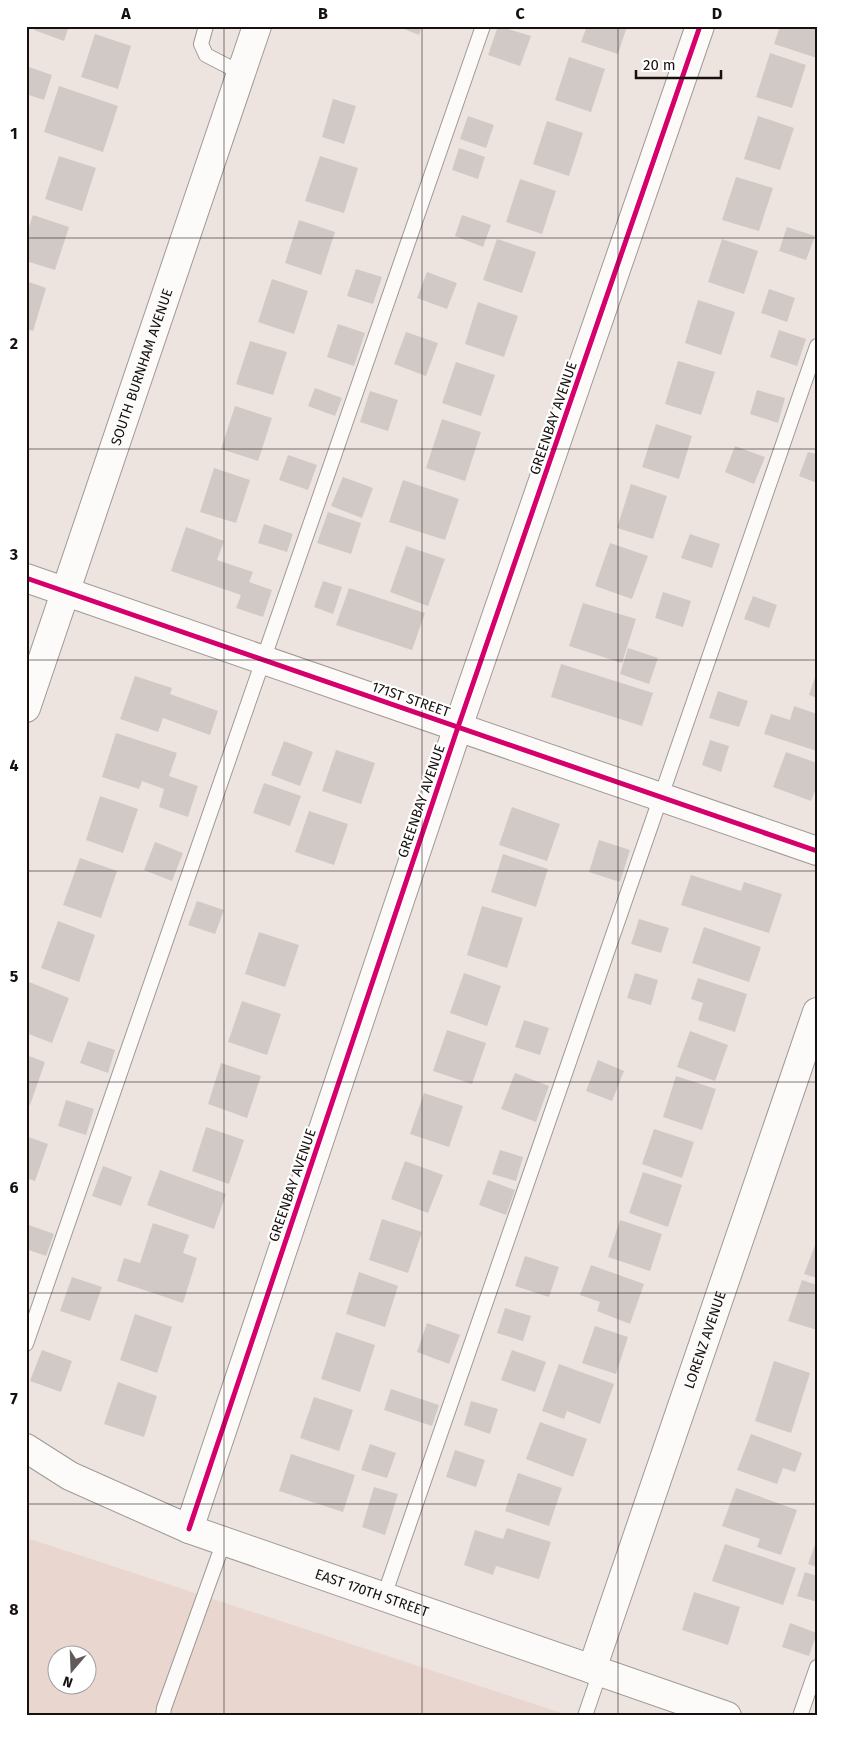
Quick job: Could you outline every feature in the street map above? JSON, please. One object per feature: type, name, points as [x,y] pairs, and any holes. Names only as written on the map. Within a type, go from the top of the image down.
[{"type":"street","name":"SOUTH BURNHAM AVENUE","points":[[26,708],[34,657],[66,592],[257,26]]},
{"type":"street","name":"GREENBAY AVENUE","points":[[189,1529],[458,727],[700,26]]},
{"type":"street","name":"171ST STREET","points":[[26,578],[817,851]]},
{"type":"street","name":"LORENZ AVENUE","points":[[596,1670],[817,1012]]},
{"type":"street","name":"EAST 170TH STREET","points":[[26,1448],[70,1476],[189,1529],[727,1716]]},
{"type":"lane","points":[[206,26],[201,44],[206,55],[241,73]]},
{"type":"lane","points":[[26,1344],[483,26]]},
{"type":"lane","points":[[384,1596],[817,346]]},
{"type":"lane","points":[[163,1716],[164,1708],[224,1541]]},
{"type":"lane","points":[[800,1716],[817,1667]]},
{"type":"lane","points":[[585,1716],[596,1670]]},
{"type":"shaded area","points":[[30,1539],[571,1716],[26,1716],[26,1549]]},
{"type":"building","points":[[35,26],[69,26],[64,41],[34,30]]},
{"type":"building","points":[[397,26],[422,26],[419,35]]},
{"type":"building","points":[[498,26],[531,36],[520,66],[488,55]]},
{"type":"building","points":[[587,26],[627,26],[618,54],[581,42]]},
{"type":"building","points":[[780,26],[817,26],[817,58],[774,44]]},
{"type":"building","points":[[95,34],[131,46],[118,89],[81,77]]},
{"type":"building","points":[[770,53],[806,65],[792,108],[756,97]]},
{"type":"building","points":[[569,57],[605,69],[591,112],[555,100]]},
{"type":"building","points":[[26,66],[52,75],[44,100],[26,94]]},
{"type":"building","points":[[59,86],[118,106],[103,152],[44,132]]},
{"type":"building","points":[[333,99],[356,106],[344,144],[322,137]]},
{"type":"building","points":[[468,116],[494,125],[486,148],[460,139]]},
{"type":"building","points":[[758,116],[794,128],[780,170],[744,159]]},
{"type":"building","points":[[547,121],[583,133],[569,176],[533,164]]},
{"type":"building","points":[[459,148],[485,157],[478,179],[452,170]]},
{"type":"building","points":[[59,156],[96,168],[82,211],[45,199]]},
{"type":"building","points":[[320,156],[358,168],[344,213],[305,201]]},
{"type":"building","points":[[736,177],[773,188],[759,231],[722,220]]},
{"type":"building","points":[[520,179],[556,191],[542,234],[506,222]]},
{"type":"building","points":[[33,215],[69,227],[55,270],[26,261],[26,235]]},
{"type":"building","points":[[462,215],[491,225],[483,247],[455,236]]},
{"type":"building","points":[[299,220],[335,232],[321,275],[285,263]]},
{"type":"building","points":[[787,227],[815,236],[806,260],[779,251]]},
{"type":"building","points":[[497,239],[536,252],[522,293],[483,280]]},
{"type":"building","points":[[722,239],[758,251],[744,294],[708,282]]},
{"type":"building","points":[[356,269],[382,277],[373,304],[347,296]]},
{"type":"building","points":[[427,272],[457,283],[447,309],[417,298]]},
{"type":"building","points":[[272,279],[308,291],[294,334],[258,322]]},
{"type":"building","points":[[26,281],[46,288],[33,331],[26,329]]},
{"type":"building","points":[[769,289],[795,298],[787,322],[761,313]]},
{"type":"building","points":[[698,300],[735,312],[721,355],[685,343]]},
{"type":"building","points":[[478,302],[518,316],[504,357],[465,344]]},
{"type":"building","points":[[338,324],[365,333],[354,366],[327,357]]},
{"type":"building","points":[[779,330],[806,339],[797,366],[770,357]]},
{"type":"building","points":[[406,332],[438,343],[426,376],[394,364]]},
{"type":"building","points":[[250,341],[287,352],[273,395],[236,384]]},
{"type":"building","points":[[678,361],[715,372],[701,415],[665,404]]},
{"type":"building","points":[[456,362],[495,375],[481,416],[442,403]]},
{"type":"building","points":[[315,388],[342,398],[335,416],[308,406]]},
{"type":"building","points":[[757,390],[785,398],[778,423],[750,414]]},
{"type":"building","points":[[370,391],[398,400],[388,431],[360,422]]},
{"type":"building","points":[[235,406],[272,418],[258,461],[221,449]]},
{"type":"building","points":[[442,419],[481,432],[465,481],[426,468]]},
{"type":"building","points":[[656,424],[692,436],[679,479],[642,467]]},
{"type":"building","points":[[735,446],[765,457],[754,484],[725,472]]},
{"type":"building","points":[[808,452],[817,454],[817,483],[799,476]]},
{"type":"building","points":[[288,455],[317,465],[308,490],[279,480]]},
{"type":"building","points":[[214,468],[250,480],[236,523],[200,512]]},
{"type":"building","points":[[343,477],[373,488],[362,518],[331,506]]},
{"type":"building","points":[[403,480],[459,499],[445,540],[389,522]]},
{"type":"building","points":[[631,484],[667,496],[653,539],[617,528]]},
{"type":"building","points":[[328,512],[361,523],[351,554],[317,543]]},
{"type":"building","points":[[264,524],[293,534],[287,552],[258,543]]},
{"type":"building","points":[[186,527],[224,541],[217,560],[253,572],[249,582],[272,590],[263,617],[236,608],[241,595],[171,571]]},
{"type":"building","points":[[690,534],[720,544],[712,568],[681,558]]},
{"type":"building","points":[[610,543],[648,556],[632,599],[595,586]]},
{"type":"building","points":[[406,546],[445,559],[428,606],[390,592]]},
{"type":"building","points":[[323,581],[342,587],[333,614],[314,607]]},
{"type":"building","points":[[349,588],[425,613],[412,650],[336,625]]},
{"type":"building","points":[[663,592],[691,601],[683,627],[655,618]]},
{"type":"building","points":[[753,596],[777,605],[769,628],[744,619]]},
{"type":"building","points":[[583,603],[636,619],[622,663],[569,646]]},
{"type":"building","points":[[628,648],[658,658],[649,684],[620,674]]},
{"type":"building","points":[[561,664],[653,693],[642,726],[551,697]]},
{"type":"building","points":[[817,674],[817,698],[809,695]]},
{"type":"building","points":[[135,676],[172,688],[170,694],[218,711],[210,735],[163,718],[158,732],[120,719]]},
{"type":"building","points":[[718,691],[748,701],[739,727],[709,718]]},
{"type":"building","points":[[794,706],[817,714],[817,751],[764,734],[771,714],[790,720]]},
{"type":"building","points":[[116,733],[177,753],[169,776],[198,786],[188,817],[159,807],[164,789],[142,781],[139,789],[102,777]]},
{"type":"building","points":[[710,740],[729,746],[721,772],[702,765]]},
{"type":"building","points":[[284,741],[313,752],[300,786],[271,775]]},
{"type":"building","points":[[336,750],[375,763],[361,804],[322,791]]},
{"type":"building","points":[[786,752],[817,763],[817,786],[811,801],[773,787]]},
{"type":"building","points":[[264,783],[301,796],[290,826],[253,813]]},
{"type":"building","points":[[100,796],[138,809],[123,853],[86,840]]},
{"type":"building","points":[[512,807],[560,824],[547,861],[499,845]]},
{"type":"building","points":[[309,811],[348,824],[334,865],[295,852]]},
{"type":"building","points":[[599,840],[630,850],[620,882],[589,872]]},
{"type":"building","points":[[155,842],[183,853],[172,881],[144,870]]},
{"type":"building","points":[[503,854],[548,869],[536,907],[491,892]]},
{"type":"building","points":[[80,858],[117,871],[101,918],[63,905]]},
{"type":"building","points":[[691,875],[741,891],[744,882],[782,894],[769,933],[681,905]]},
{"type":"building","points":[[197,901],[224,910],[215,934],[188,925]]},
{"type":"building","points":[[482,906],[523,918],[507,968],[467,955]]},
{"type":"building","points":[[639,919],[669,928],[661,953],[631,944]]},
{"type":"building","points":[[58,921],[95,935],[79,982],[41,968]]},
{"type":"building","points":[[704,927],[761,947],[749,982],[692,963]]},
{"type":"building","points":[[259,932],[299,945],[285,987],[245,974]]},
{"type":"building","points":[[464,973],[501,986],[487,1026],[450,1013]]},
{"type":"building","points":[[635,973],[658,980],[651,1005],[627,998]]},
{"type":"building","points":[[698,978],[747,994],[735,1032],[698,1020],[703,1003],[691,999]]},
{"type":"building","points":[[29,982],[69,998],[52,1043],[26,1033],[26,988]]},
{"type":"building","points":[[242,1001],[281,1014],[267,1055],[228,1042]]},
{"type":"building","points":[[524,1020],[549,1028],[540,1055],[515,1047]]},
{"type":"building","points":[[447,1030],[486,1043],[472,1084],[433,1071]]},
{"type":"building","points":[[690,1031],[728,1045],[715,1081],[677,1067]]},
{"type":"building","points":[[88,1041],[115,1050],[108,1073],[80,1063]]},
{"type":"building","points":[[26,1055],[45,1062],[30,1105],[26,1103]]},
{"type":"building","points":[[598,1060],[624,1071],[612,1101],[586,1091]]},
{"type":"building","points":[[221,1063],[261,1076],[247,1118],[208,1104]]},
{"type":"building","points":[[515,1073],[549,1086],[536,1122],[501,1109]]},
{"type":"building","points":[[676,1076],[716,1089],[702,1130],[663,1117]]},
{"type":"building","points":[[424,1093],[463,1106],[449,1147],[410,1134]]},
{"type":"building","points":[[66,1100],[94,1109],[86,1135],[58,1126]]},
{"type":"building","points":[[206,1127],[244,1140],[229,1184],[192,1171]]},
{"type":"building","points":[[654,1129],[694,1142],[682,1178],[642,1164]]},
{"type":"building","points":[[26,1136],[48,1144],[35,1181],[26,1178]]},
{"type":"building","points":[[500,1150],[523,1157],[516,1181],[492,1174]]},
{"type":"building","points":[[405,1161],[443,1175],[428,1213],[391,1199]]},
{"type":"building","points":[[103,1166],[132,1177],[121,1206],[92,1196]]},
{"type":"building","points":[[160,1170],[226,1194],[214,1229],[147,1205]]},
{"type":"building","points":[[643,1172],[682,1185],[668,1227],[629,1213]]},
{"type":"building","points":[[488,1180],[515,1190],[506,1215],[479,1205]]},
{"type":"building","points":[[382,1219],[422,1232],[408,1273],[369,1260]]},
{"type":"building","points":[[620,1220],[662,1234],[650,1271],[608,1257]]},
{"type":"building","points":[[153,1223],[189,1235],[183,1253],[197,1258],[183,1303],[117,1281],[124,1258],[140,1263]]},
{"type":"building","points":[[26,1224],[54,1234],[46,1256],[26,1249]]},
{"type":"building","points":[[817,1240],[817,1278],[804,1274]]},
{"type":"building","points":[[525,1256],[559,1267],[549,1297],[515,1286]]},
{"type":"building","points":[[591,1265],[644,1284],[630,1324],[597,1311],[600,1302],[580,1295]]},
{"type":"building","points":[[359,1272],[398,1286],[385,1327],[346,1314]]},
{"type":"building","points":[[72,1277],[102,1287],[90,1321],[60,1311]]},
{"type":"building","points":[[802,1280],[817,1285],[817,1330],[788,1321]]},
{"type":"building","points":[[505,1308],[531,1316],[523,1341],[497,1333]]},
{"type":"building","points":[[135,1314],[172,1327],[157,1373],[120,1360]]},
{"type":"building","points":[[427,1323],[460,1335],[449,1364],[417,1352]]},
{"type":"building","points":[[595,1326],[628,1337],[616,1374],[582,1363]]},
{"type":"building","points":[[336,1332],[375,1345],[360,1392],[321,1379]]},
{"type":"building","points":[[42,1350],[72,1361],[61,1392],[30,1381]]},
{"type":"building","points":[[512,1350],[546,1362],[535,1392],[501,1380]]},
{"type":"building","points":[[774,1361],[810,1373],[791,1433],[755,1421]]},
{"type":"building","points":[[559,1364],[614,1384],[600,1424],[567,1411],[564,1419],[542,1411]]},
{"type":"building","points":[[118,1382],[157,1396],[144,1437],[104,1424]]},
{"type":"building","points":[[391,1389],[439,1405],[432,1426],[384,1410]]},
{"type":"building","points":[[314,1397],[353,1410],[339,1451],[300,1438]]},
{"type":"building","points":[[471,1401],[498,1409],[490,1434],[464,1425]]},
{"type":"building","points":[[540,1422],[587,1439],[573,1477],[526,1459]]},
{"type":"building","points":[[751,1434],[802,1453],[795,1472],[783,1468],[777,1484],[737,1470]]},
{"type":"building","points":[[370,1444],[396,1453],[387,1478],[361,1470]]},
{"type":"building","points":[[455,1450],[485,1460],[476,1487],[446,1477]]},
{"type":"building","points":[[291,1454],[355,1475],[343,1512],[279,1491]]},
{"type":"building","points":[[518,1473],[562,1488],[549,1526],[505,1511]]},
{"type":"building","points":[[374,1487],[398,1494],[385,1535],[362,1527]]},
{"type":"building","points":[[736,1488],[797,1510],[781,1555],[757,1547],[760,1539],[722,1526]]},
{"type":"building","points":[[507,1528],[551,1542],[539,1579],[496,1566],[493,1575],[464,1565],[475,1530],[503,1539]]},
{"type":"building","points":[[817,1539],[817,1567],[808,1564]]},
{"type":"building","points":[[725,1544],[796,1568],[783,1605],[712,1581]]},
{"type":"building","points":[[805,1572],[817,1576],[817,1602],[797,1596]]},
{"type":"building","points":[[694,1592],[740,1607],[728,1645],[682,1630]]},
{"type":"building","points":[[790,1623],[817,1633],[809,1656],[782,1647]]},
{"type":"cycle path","points":[[189,1529],[458,727],[700,26]]},
{"type":"cycle path","points":[[26,578],[817,851]]}]
